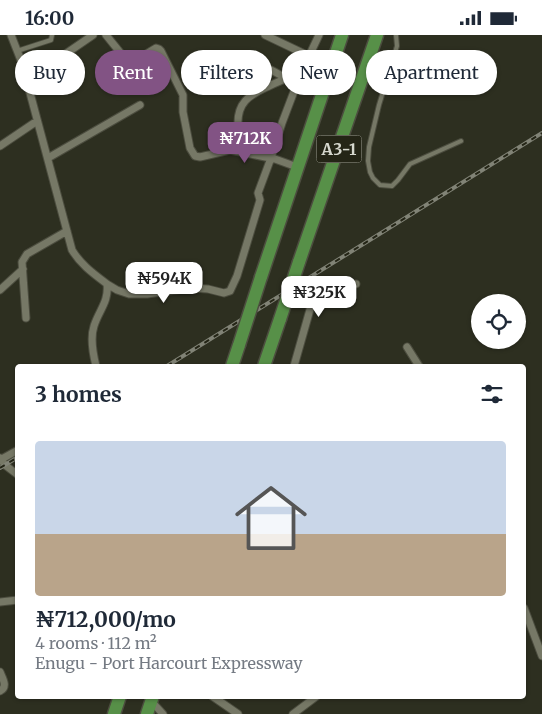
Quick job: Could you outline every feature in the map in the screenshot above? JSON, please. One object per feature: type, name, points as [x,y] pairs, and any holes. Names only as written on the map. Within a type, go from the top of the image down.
[{"type":"highway","name":"A3-1","points":[[233,364],[342,35]]},
{"type":"highway","name":"A3-1","points":[[265,364],[377,35]]},
{"type":"highway","points":[[114,714],[119,699]]},
{"type":"street","points":[[11,35],[17,50]]},
{"type":"street","points":[[71,50],[93,35]]},
{"type":"street","points":[[106,35],[123,56],[131,61],[156,48],[161,51],[183,95],[182,112],[190,148],[195,156],[200,157],[230,149],[271,158],[297,167]]},
{"type":"street","points":[[265,35],[296,50]]},
{"type":"street","points":[[312,50],[319,35]]},
{"type":"street","points":[[277,138],[242,131],[238,125],[238,114],[243,103],[251,95],[282,80]]},
{"type":"street","points":[[30,95],[72,250],[77,259],[107,284],[129,293],[156,293],[191,288],[208,289],[224,293],[230,291],[237,276],[260,200],[258,193],[293,95]]},
{"type":"street","points":[[48,158],[140,105]]},
{"type":"street","points":[[0,146],[37,121]]},
{"type":"street","points":[[26,318],[22,262],[24,257],[67,231]]},
{"type":"street","points":[[0,290],[23,269]]},
{"type":"street","points":[[96,364],[92,337],[94,325],[107,298],[107,284]]},
{"type":"street","points":[[295,364],[316,289],[356,284]]},
{"type":"street","points":[[407,347],[418,364]]},
{"type":"street","points":[[15,451],[0,459],[15,473]]},
{"type":"street","points":[[0,602],[15,600]]},
{"type":"street","points":[[526,613],[542,656]]},
{"type":"street","points":[[0,672],[5,685],[3,690],[0,691]]},
{"type":"street","points":[[216,699],[238,714]]},
{"type":"street","points":[[293,714],[313,699]]},
{"type":"street","points":[[151,704],[163,714]]},
{"type":"lane","points":[[20,50],[51,40],[52,35]]},
{"type":"lane","points":[[396,35],[397,46],[368,147],[368,161],[373,178],[380,185],[392,186],[410,163],[461,141]]},
{"type":"railway","points":[[170,364],[542,133]]},
{"type":"railway","points":[[0,468],[15,459]]}]
